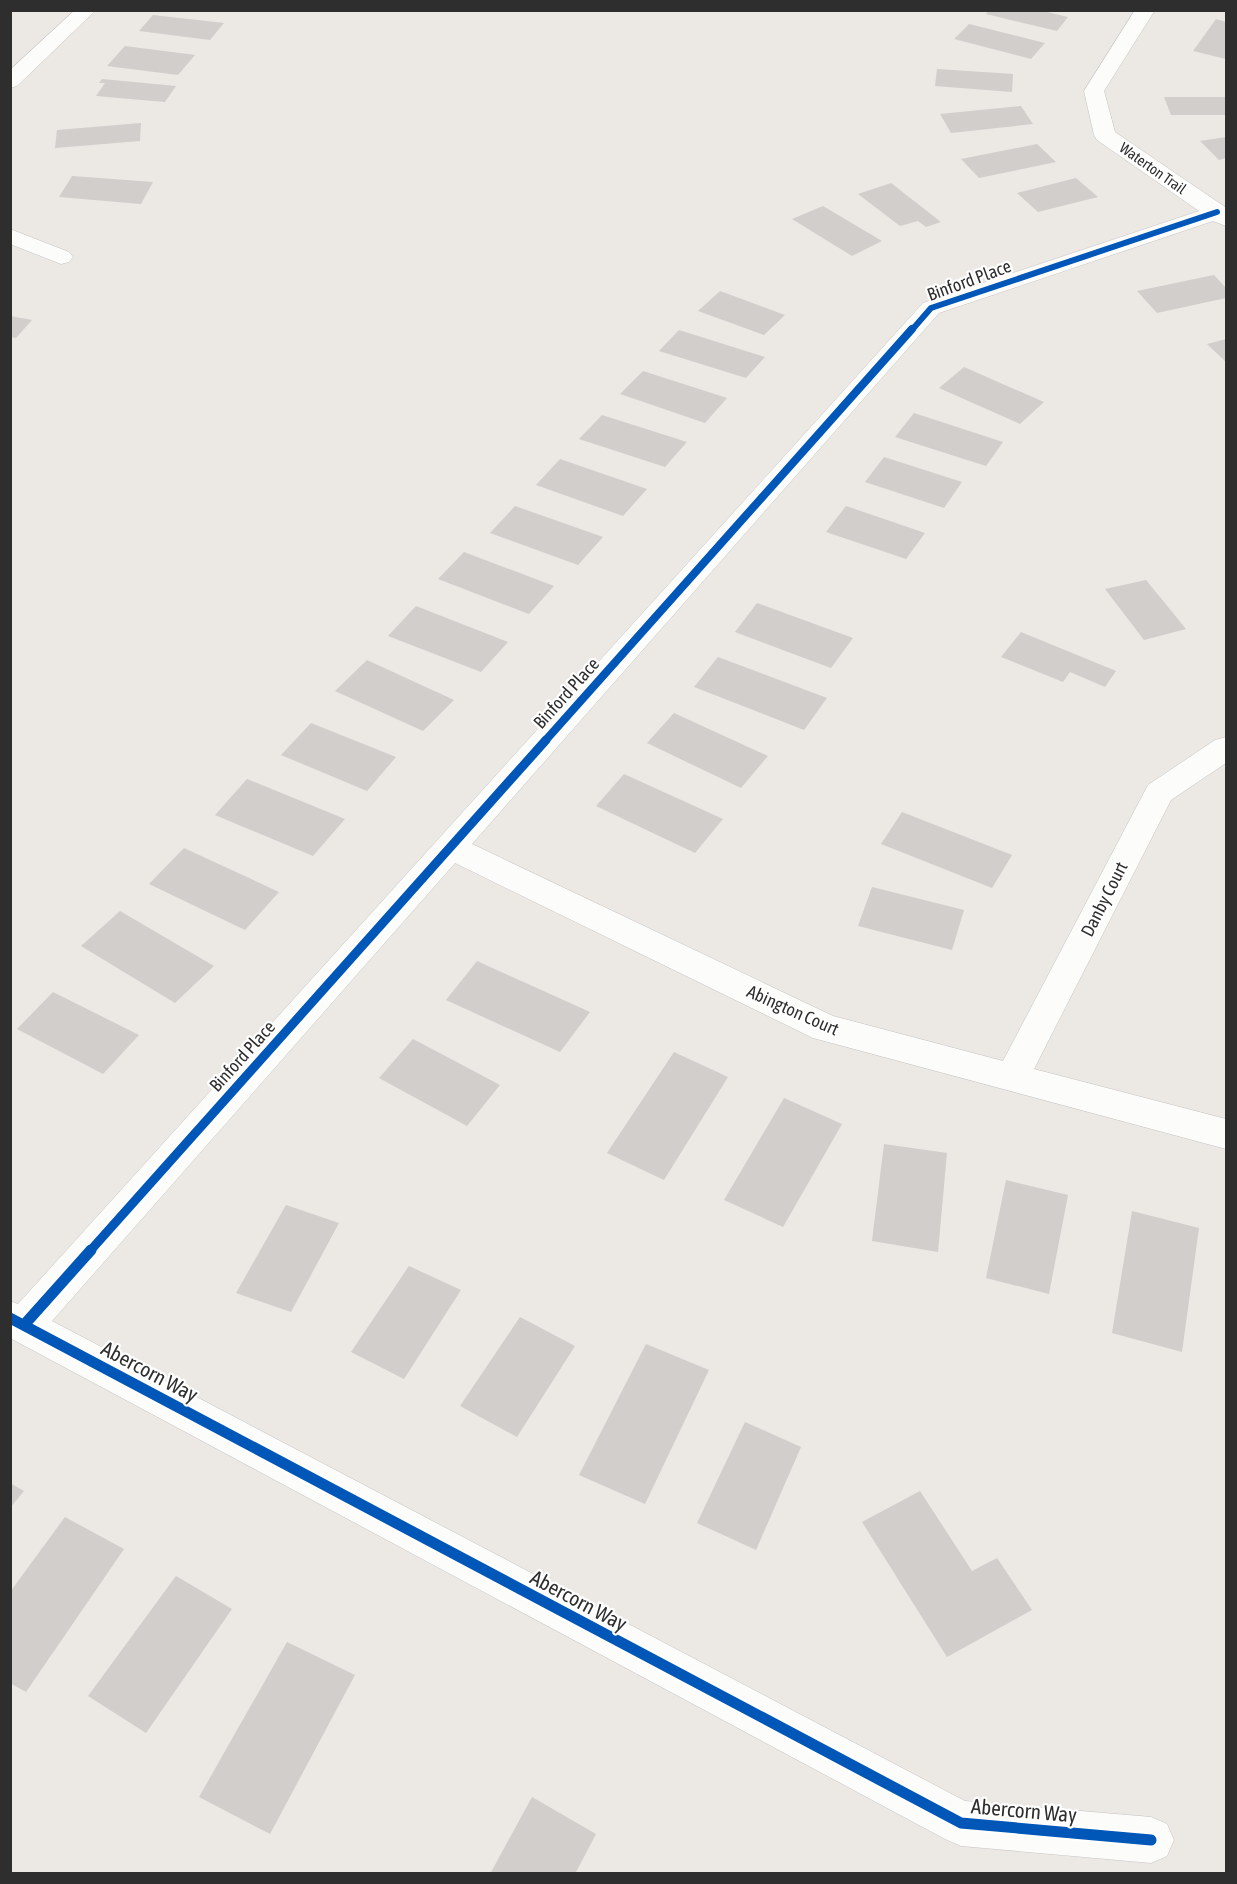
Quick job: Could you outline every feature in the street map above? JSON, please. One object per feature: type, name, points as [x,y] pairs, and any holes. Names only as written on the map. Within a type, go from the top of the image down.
[{"type":"street","points":[[10,82],[87,10]]},
{"type":"street","name":"Waterton Trail","points":[[1145,10],[1095,91],[1105,135],[1222,216]]},
{"type":"street","name":"Binford Place","points":[[17,1322],[451,847],[931,308],[1222,216]]},
{"type":"street","points":[[10,236],[61,257]]},
{"type":"street","name":"Danby Court","points":[[1012,1077],[1159,793],[1227,748]]},
{"type":"street","name":"Abington Court","points":[[451,847],[825,1028],[1227,1134]]},
{"type":"street","name":"Abercorn Way","points":[[17,1322],[961,1824],[1151,1840]]},
{"type":"building","points":[[989,10],[1039,10],[1068,17],[1057,31],[986,14]]},
{"type":"building","points":[[153,15],[224,23],[210,40],[139,31]]},
{"type":"building","points":[[1216,19],[1226,22],[1226,59],[1193,51]]},
{"type":"building","points":[[969,24],[1045,43],[1031,59],[954,39]]},
{"type":"building","points":[[125,46],[195,55],[178,75],[107,66]]},
{"type":"building","points":[[937,69],[1013,74],[1012,92],[935,86]]},
{"type":"building","points":[[102,79],[176,86],[165,102],[96,96],[105,83],[99,83]]},
{"type":"building","points":[[1164,97],[1226,97],[1226,115],[1171,115]]},
{"type":"building","points":[[1021,106],[1033,124],[951,133],[940,114]]},
{"type":"building","points":[[141,123],[140,141],[55,148],[57,130]]},
{"type":"building","points":[[1226,137],[1226,158],[1219,160],[1200,141]]},
{"type":"building","points":[[1037,144],[1056,162],[979,178],[961,159]]},
{"type":"building","points":[[72,176],[153,182],[141,204],[59,197]]},
{"type":"building","points":[[1076,178],[1098,197],[1038,212],[1017,193]]},
{"type":"building","points":[[891,183],[941,222],[926,227],[918,221],[900,226],[858,194]]},
{"type":"building","points":[[823,206],[882,241],[852,256],[792,219]]},
{"type":"building","points":[[1214,275],[1226,288],[1226,298],[1157,313],[1137,291]]},
{"type":"building","points":[[720,291],[785,315],[764,335],[698,311]]},
{"type":"building","points":[[10,316],[32,320],[16,338],[10,337]]},
{"type":"building","points":[[679,330],[765,357],[746,378],[659,351]]},
{"type":"building","points":[[1226,339],[1226,362],[1207,344]]},
{"type":"building","points":[[964,367],[1044,402],[1020,424],[939,388]]},
{"type":"building","points":[[643,371],[727,398],[705,423],[620,394]]},
{"type":"building","points":[[914,413],[1003,442],[986,466],[895,437]]},
{"type":"building","points":[[602,415],[687,442],[665,467],[579,439]]},
{"type":"building","points":[[884,457],[962,482],[944,508],[865,482]]},
{"type":"building","points":[[560,459],[647,489],[623,516],[536,485]]},
{"type":"building","points":[[515,506],[603,537],[578,565],[490,533]]},
{"type":"building","points":[[846,506],[925,533],[906,559],[826,532]]},
{"type":"building","points":[[464,552],[554,586],[529,614],[438,579]]},
{"type":"building","points":[[1146,580],[1186,629],[1144,640],[1105,589]]},
{"type":"building","points":[[757,603],[853,638],[831,668],[735,632]]},
{"type":"building","points":[[416,606],[508,642],[481,672],[388,636]]},
{"type":"building","points":[[1021,632],[1116,671],[1105,687],[1070,672],[1063,682],[1001,657]]},
{"type":"building","points":[[718,657],[827,698],[804,730],[694,687]]},
{"type":"building","points":[[367,660],[454,700],[423,731],[335,691]]},
{"type":"building","points":[[674,713],[768,756],[741,788],[647,743]]},
{"type":"building","points":[[311,723],[396,757],[367,791],[281,755]]},
{"type":"building","points":[[624,774],[723,819],[695,853],[596,806]]},
{"type":"building","points":[[247,779],[345,819],[313,856],[215,815]]},
{"type":"building","points":[[902,812],[1012,855],[992,888],[881,844]]},
{"type":"building","points":[[184,848],[279,892],[245,930],[149,884]]},
{"type":"building","points":[[872,887],[964,910],[952,950],[858,926]]},
{"type":"building","points":[[120,911],[214,966],[175,1003],[81,946]]},
{"type":"building","points":[[477,961],[590,1012],[560,1052],[446,1000]]},
{"type":"building","points":[[53,992],[139,1035],[103,1074],[17,1029]]},
{"type":"building","points":[[413,1039],[500,1085],[467,1126],[379,1078]]},
{"type":"building","points":[[674,1052],[728,1077],[664,1180],[607,1153]]},
{"type":"building","points":[[784,1098],[842,1124],[783,1227],[724,1200]]},
{"type":"building","points":[[884,1144],[947,1153],[938,1252],[872,1241]]},
{"type":"building","points":[[1006,1180],[1068,1195],[1049,1294],[986,1278]]},
{"type":"building","points":[[286,1205],[339,1223],[291,1312],[236,1293]]},
{"type":"building","points":[[1132,1211],[1199,1228],[1182,1352],[1112,1333]]},
{"type":"building","points":[[409,1266],[461,1290],[404,1379],[351,1352]]},
{"type":"building","points":[[520,1317],[575,1346],[517,1437],[460,1406]]},
{"type":"building","points":[[646,1344],[709,1370],[645,1504],[579,1475]]},
{"type":"building","points":[[745,1422],[801,1447],[756,1550],[697,1523]]},
{"type":"building","points":[[10,1483],[24,1491],[10,1508]]},
{"type":"building","points":[[920,1491],[972,1571],[997,1558],[1032,1610],[947,1657],[862,1522]]},
{"type":"building","points":[[65,1517],[124,1549],[26,1692],[10,1683],[10,1592]]},
{"type":"building","points":[[176,1576],[232,1609],[146,1733],[88,1696]]},
{"type":"building","points":[[287,1642],[355,1675],[270,1834],[199,1797]]},
{"type":"building","points":[[532,1797],[596,1834],[575,1874],[490,1874]]},
{"type":"cycle path","points":[[24,1325],[931,308],[1217,212]]},
{"type":"cycle path","points":[[10,1318],[961,1823],[1151,1840]]}]
